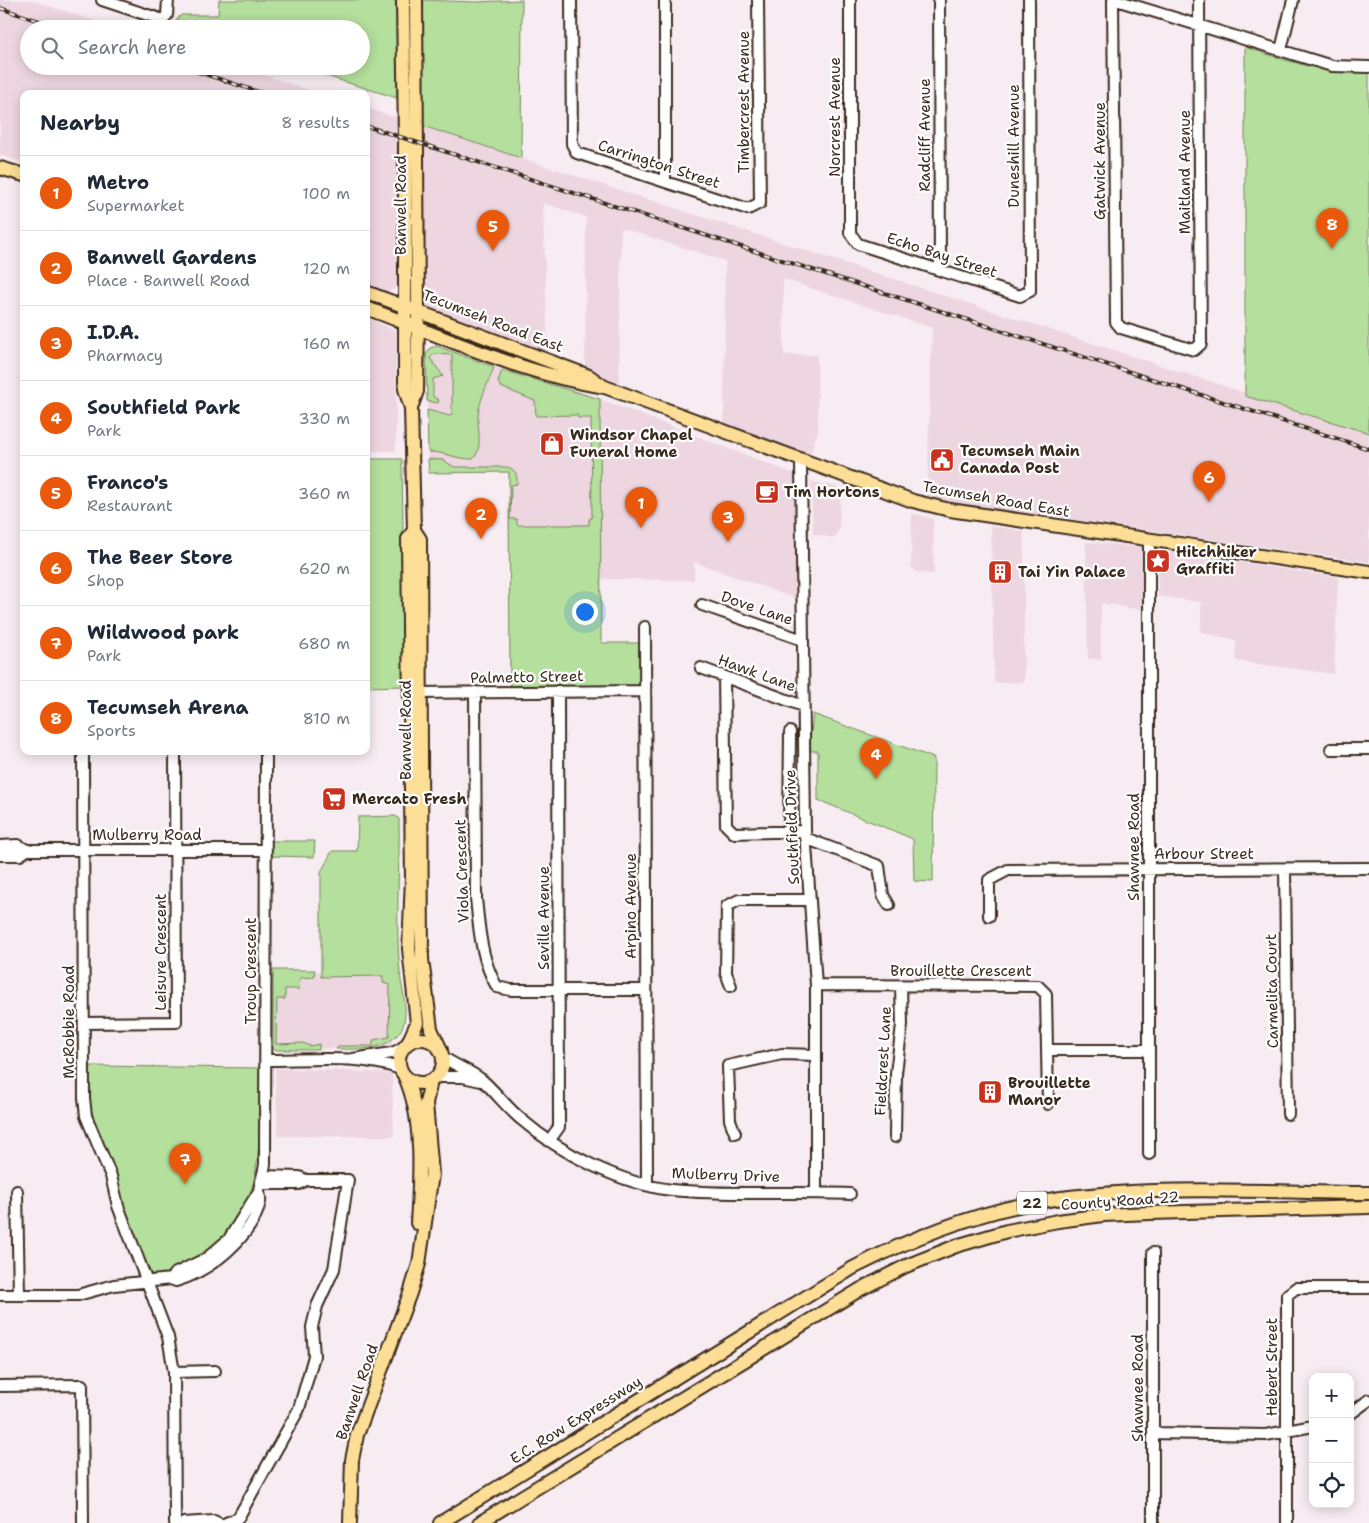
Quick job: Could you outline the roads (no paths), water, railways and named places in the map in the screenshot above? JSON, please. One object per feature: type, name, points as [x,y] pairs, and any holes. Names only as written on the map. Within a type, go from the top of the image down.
[{"type":"main road","name":"Banwell Road","points":[[403,0],[405,389],[411,408],[414,530],[420,539],[409,948],[417,1022],[406,1046]]},
{"type":"main road","name":"Banwell Road","points":[[411,408],[417,391],[418,330],[416,0]]},
{"type":"main road","points":[[0,168],[20,174]]},
{"type":"main road","name":"Tecumseh Road East","points":[[370,293],[406,305],[589,376],[605,387]]},
{"type":"main road","name":"Tecumseh Road East","points":[[370,310],[481,354],[586,384],[605,387],[912,501],[950,510],[1369,572]]},
{"type":"main road","name":"Banwell Road","points":[[416,693],[422,959],[431,1030],[442,1053]]},
{"type":"main road","points":[[422,1039],[430,1040],[442,1053],[444,1064],[434,1079],[417,1083],[403,1072],[400,1055],[406,1046],[422,1039]]},
{"type":"main road","name":"Banwell Road","points":[[403,1072],[411,1093],[421,1162],[414,1276]]},
{"type":"main road","name":"Banwell Road","points":[[350,1523],[352,1460],[358,1435],[419,1264],[431,1188],[432,1156],[426,1103],[434,1079]]},
{"type":"main road","name":"County Road 22","points":[[728,1344],[853,1268],[891,1249],[957,1223],[1024,1205],[1060,1198],[1128,1192],[1369,1193]]},
{"type":"main road","name":"County Road 22","points":[[479,1523],[854,1293],[906,1266],[956,1246],[1007,1231],[1103,1215],[1369,1207]]},
{"type":"main road","name":"E.C. Row Expressway","points":[[440,1523],[728,1344]]},
{"type":"street","points":[[102,0],[163,20],[168,15],[168,0]]},
{"type":"street","name":"Carrington Street","points":[[571,0],[572,144],[577,153],[748,209],[760,203]]},
{"type":"street","points":[[665,0],[665,182]]},
{"type":"street","name":"Timbercrest Avenue","points":[[758,0],[760,203]]},
{"type":"street","name":"Norcrest Avenue","points":[[850,0],[850,233]]},
{"type":"street","name":"Radcliff Avenue","points":[[940,0],[940,270]]},
{"type":"street","name":"Duneshill Avenue","points":[[1029,0],[1030,291]]},
{"type":"street","points":[[1114,0],[1332,66],[1369,67]]},
{"type":"street","name":"Gatwick Avenue","points":[[1114,0],[1116,322],[1121,328],[1194,350],[1202,344]]},
{"type":"street","name":"Maitland Avenue","points":[[1200,0],[1202,344]]},
{"type":"street","points":[[1281,50],[1293,0]]},
{"type":"street","name":"Echo Bay Street","points":[[850,233],[858,244],[1020,296],[1030,291]]},
{"type":"street","name":"Southfield Drive","points":[[801,460],[805,835],[816,986],[816,1192]]},
{"type":"street","name":"Shawnee Road","points":[[1149,540],[1149,1154]]},
{"type":"street","name":"Dove Lane","points":[[702,605],[803,640]]},
{"type":"street","name":"Arpino Avenue","points":[[645,627],[647,1184]]},
{"type":"street","name":"Hawk Lane","points":[[701,668],[804,706]]},
{"type":"street","points":[[724,677],[726,824],[734,833],[789,832],[805,835],[879,866],[883,894],[889,905]]},
{"type":"street","name":"Palmetto Street","points":[[416,693],[644,690]]},
{"type":"street","name":"Seville Avenue","points":[[549,1141],[560,1127],[558,691]]},
{"type":"street","name":"Viola Crescent","points":[[474,692],[476,898],[479,932],[489,973],[497,986],[511,990],[646,990]]},
{"type":"street","points":[[789,832],[790,732]]},
{"type":"street","points":[[1331,749],[1369,749]]},
{"type":"street","name":"McRobbie Road","points":[[83,755],[84,1098],[86,1116],[111,1176],[118,1206],[168,1337],[174,1372],[175,1523]]},
{"type":"street","points":[[175,755],[176,850]]},
{"type":"street","name":"Troup Crescent","points":[[261,1184],[266,1060],[266,755]]},
{"type":"street","name":"Mulberry Road","points":[[0,846],[18,846],[27,850],[266,850]]},
{"type":"street","name":"Mulberry Road","points":[[0,855],[20,855],[27,850]]},
{"type":"street","name":"Leisure Crescent","points":[[84,1023],[176,1022],[176,850]]},
{"type":"street","name":"Arbour Street","points":[[988,916],[989,880],[1008,870],[1369,868]]},
{"type":"street","name":"Carmelita Court","points":[[1286,869],[1288,1114]]},
{"type":"street","points":[[731,986],[726,973],[727,906],[739,900],[810,900]]},
{"type":"street","name":"Brouillette Crescent","points":[[816,986],[1038,986],[1046,994],[1048,1104]]},
{"type":"street","name":"Fieldcrest Lane","points":[[895,1137],[896,1072],[902,1025],[901,986]]},
{"type":"street","points":[[349,1060],[392,1053],[406,1046]]},
{"type":"street","points":[[1047,1050],[1149,1050]]},
{"type":"street","name":"Mulberry Drive","points":[[442,1053],[455,1065],[470,1070],[522,1120],[549,1141],[594,1166],[670,1190],[727,1194],[816,1192],[850,1194]]},
{"type":"street","points":[[735,1133],[730,1120],[728,1066],[782,1054],[816,1055]]},
{"type":"street","points":[[266,1060],[349,1060],[385,1064],[403,1072]]},
{"type":"street","points":[[434,1079],[463,1077],[484,1082]]},
{"type":"street","points":[[0,1295],[78,1295],[114,1285],[146,1283],[171,1278],[174,1274],[207,1258],[229,1239],[261,1184],[298,1177],[306,1180],[348,1180],[334,1270],[317,1306],[312,1327],[314,1356],[299,1409],[238,1518],[226,1523]]},
{"type":"street","points":[[17,1191],[19,1295]]},
{"type":"street","name":"Shawnee Road","points":[[1153,1253],[1153,1523]]},
{"type":"street","name":"Hebert Street","points":[[1287,1523],[1287,1295],[1296,1288],[1369,1288]]},
{"type":"street","points":[[174,1372],[215,1371]]},
{"type":"street","points":[[0,1386],[82,1385],[83,1523]]},
{"type":"street","points":[[1354,1411],[1369,1400]]},
{"type":"street","points":[[1153,1433],[1266,1435],[1309,1427]]},
{"type":"street","points":[[184,1523],[214,1521],[218,1523]]},
{"type":"railway","points":[[0,8],[36,20]]},
{"type":"railway","points":[[207,75],[253,90]]},
{"type":"railway","points":[[370,127],[1369,449]]},
{"type":"place","name":"Tecumseh Arena","points":[[1332,249]]},
{"type":"place","name":"Franco's","points":[[493,251]]},
{"type":"place","name":"Windsor Chapel Funeral Home","points":[[552,444]]},
{"type":"place","name":"Tecumseh Main Canada Post","points":[[942,460]]},
{"type":"place","name":"Tim Hortons","points":[[767,492]]},
{"type":"place","name":"The Beer Store","points":[[1209,502]]},
{"type":"place","name":"Metro","points":[[641,528]]},
{"type":"place","name":"Banwell Gardens","points":[[481,539]]},
{"type":"place","name":"I.D.A.","points":[[728,542]]},
{"type":"place","name":"Hitchhiker Graffiti","points":[[1158,561]]},
{"type":"place","name":"Tai Yin Palace","points":[[1000,572]]},
{"type":"place","name":"Southfield Park","points":[[876,779]]},
{"type":"place","name":"Mercato Fresh","points":[[334,799]]},
{"type":"place","name":"Brouillette Manor","points":[[990,1092]]},
{"type":"place","name":"Wildwood park","points":[[185,1184]]}]
